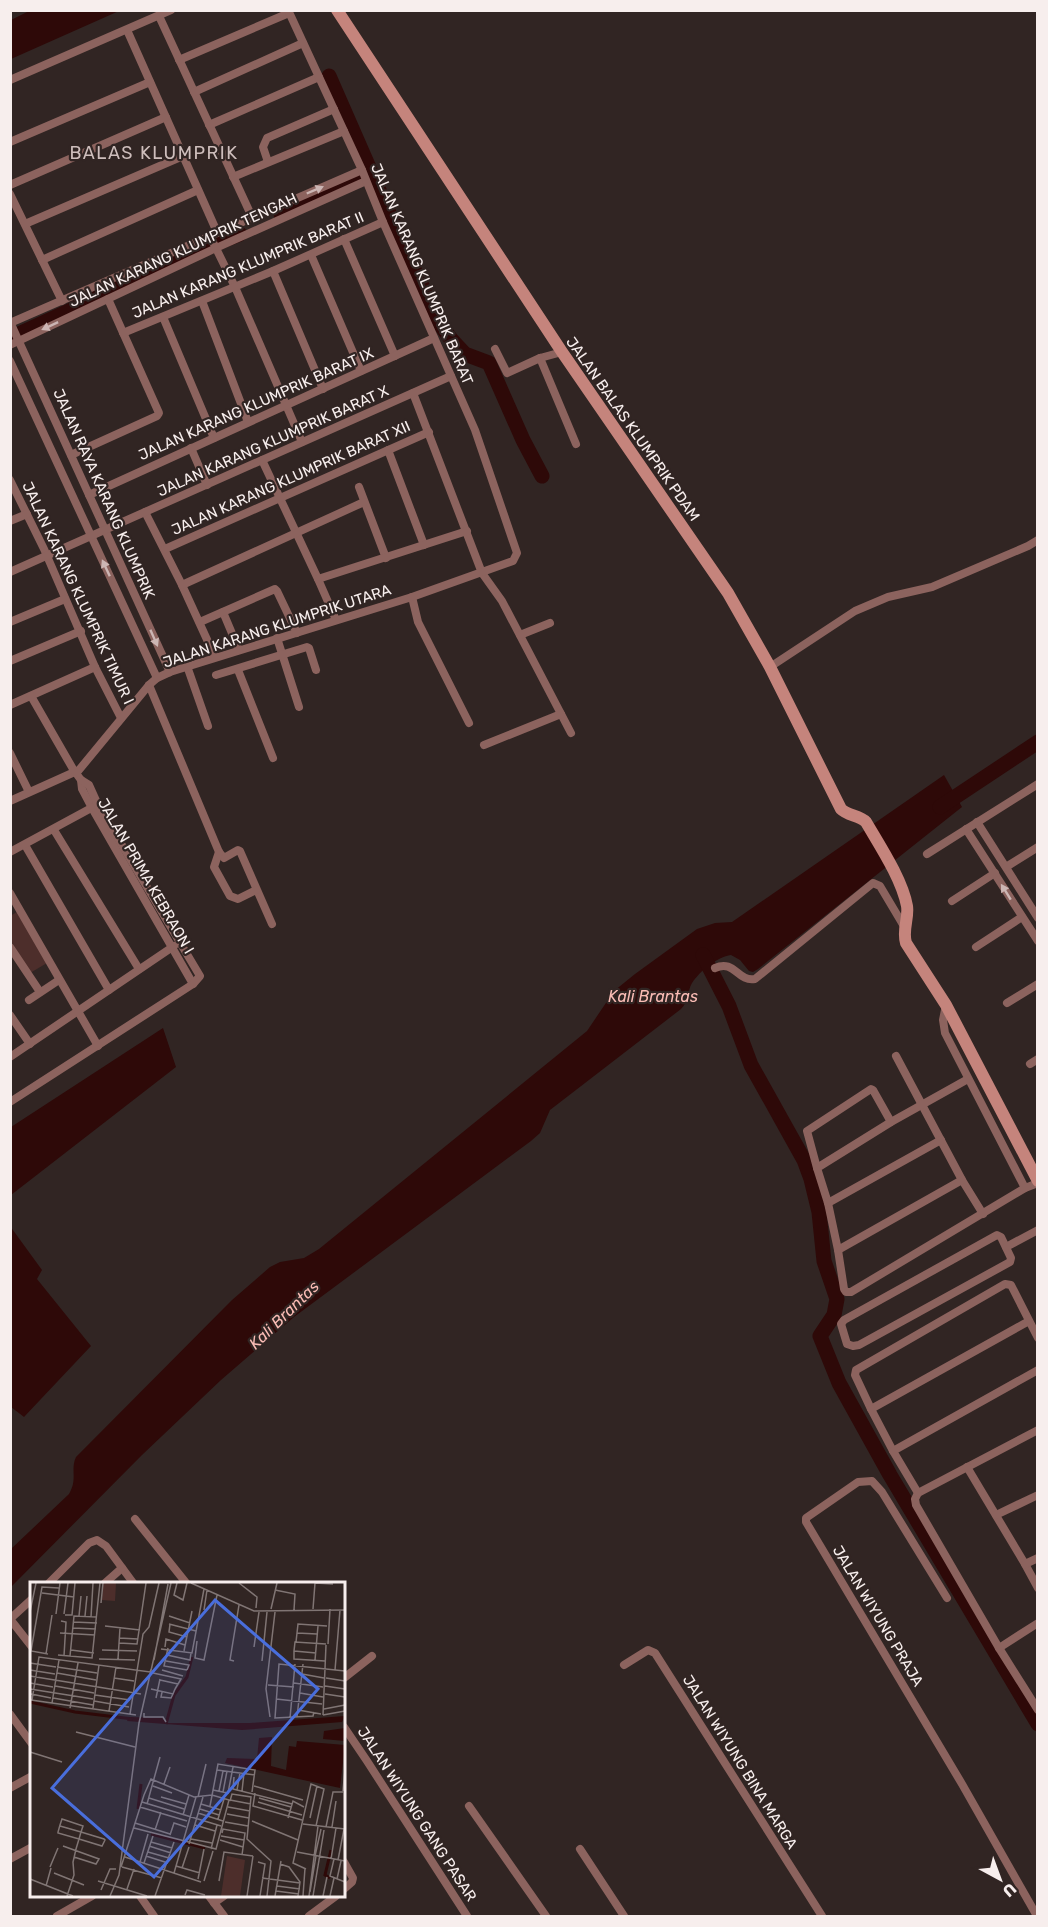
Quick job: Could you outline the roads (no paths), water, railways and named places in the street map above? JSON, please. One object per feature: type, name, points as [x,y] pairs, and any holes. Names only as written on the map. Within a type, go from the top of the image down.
[{"type":"street","points":[[10,81],[171,10]]},
{"type":"street","name":"JALAN BALAS KLUMPRIK PDAM","points":[[337,10],[562,352],[728,593],[770,667],[841,808],[866,822],[891,867],[907,905],[906,942],[946,1005],[1038,1182]]},
{"type":"street","points":[[179,60],[289,12]]},
{"type":"street","name":"JALAN KARANG KLUMPRIK BARAT","points":[[289,12],[364,175],[475,430],[517,553]]},
{"type":"street","points":[[159,16],[252,217]]},
{"type":"street","points":[[127,30],[198,190],[214,240],[302,442]]},
{"type":"street","points":[[194,92],[303,43]]},
{"type":"street","points":[[209,125],[319,77]]},
{"type":"street","points":[[10,142],[150,82]]},
{"type":"street","points":[[268,162],[263,147],[267,138],[334,109]]},
{"type":"street","points":[[10,185],[166,117]]},
{"type":"street","points":[[233,177],[344,131]]},
{"type":"street","points":[[25,224],[183,156]]},
{"type":"street","name":"JALAN KARANG KLUMPRIK TENGAH","points":[[14,329],[108,299],[252,217],[364,175]]},
{"type":"street","name":"JALAN KARANG KLUMPRIK TENGAH","points":[[10,345],[14,329],[62,301],[214,240],[364,175]]},
{"type":"street","points":[[42,260],[198,190]]},
{"type":"street","points":[[10,194],[62,301]]},
{"type":"street","name":"JALAN KARANG KLUMPRIK BARAT II","points":[[123,333],[311,255],[383,222]]},
{"type":"street","points":[[344,239],[395,356]]},
{"type":"street","points":[[311,255],[361,371]]},
{"type":"street","points":[[273,271],[323,388]]},
{"type":"street","points":[[72,455],[158,415],[158,410],[108,299]]},
{"type":"street","points":[[202,301],[249,422]]},
{"type":"street","points":[[163,317],[214,438]]},
{"type":"street","name":"JALAN RAYA KARANG KLUMPRIK","points":[[14,329],[170,672]]},
{"type":"street","name":"JALAN KARANG KLUMPRIK BARAT IX","points":[[89,495],[434,338]]},
{"type":"street","points":[[495,349],[507,373],[540,358],[562,352]]},
{"type":"street","points":[[540,358],[576,444]]},
{"type":"street","name":"JALAN RAYA KARANG KLUMPRIK","points":[[10,361],[157,678]]},
{"type":"street","name":"JALAN KARANG KLUMPRIK BARAT X","points":[[10,572],[451,376]]},
{"type":"street","points":[[413,393],[482,573],[520,635],[571,733]]},
{"type":"street","name":"JALAN KARANG KLUMPRIK BARAT XII","points":[[165,549],[429,432]]},
{"type":"street","points":[[191,448],[207,485]]},
{"type":"street","points":[[388,450],[424,545]]},
{"type":"street","points":[[262,460],[336,620]]},
{"type":"street","name":"JALAN KARANG KLUMPRIK TIMUR I","points":[[10,480],[81,631],[95,667],[121,718]]},
{"type":"street","points":[[359,487],[386,558]]},
{"type":"street","points":[[183,585],[364,502]]},
{"type":"street","points":[[145,512],[183,585],[215,657]]},
{"type":"street","points":[[10,521],[27,514]]},
{"type":"street","points":[[318,579],[467,531]]},
{"type":"street","points":[[770,667],[855,611],[888,597],[932,587],[1038,540]]},
{"type":"street","name":"JALAN KARANG KLUMPRIK UTARA","points":[[10,801],[29,792],[78,777],[121,718],[150,689],[157,678],[170,672],[190,673],[215,657],[239,650],[279,647],[297,633],[336,620],[413,600],[513,561],[517,553]]},
{"type":"street","points":[[200,622],[275,590],[297,633]]},
{"type":"street","points":[[10,622],[65,599]]},
{"type":"street","points":[[413,600],[418,622],[469,723]]},
{"type":"street","points":[[223,612],[239,650]]},
{"type":"street","points":[[520,635],[550,623]]},
{"type":"street","points":[[10,662],[81,631]]},
{"type":"street","points":[[279,647],[299,707]]},
{"type":"street","points":[[216,675],[238,670],[279,647],[308,647],[316,670]]},
{"type":"street","points":[[10,705],[95,667]]},
{"type":"street","points":[[238,670],[273,758]]},
{"type":"street","points":[[190,673],[208,726]]},
{"type":"street","points":[[150,689],[219,852],[223,858],[240,850],[272,924]]},
{"type":"street","name":"JALAN PRIMA KEBRAON I","points":[[31,696],[78,777],[89,784],[95,806],[175,945],[193,984],[200,979],[200,976],[175,945]]},
{"type":"street","points":[[484,745],[561,714]]},
{"type":"street","points":[[10,753],[29,792]]},
{"type":"street","points":[[927,854],[1038,784]]},
{"type":"street","points":[[10,852],[95,806]]},
{"type":"street","points":[[977,822],[1036,912]]},
{"type":"street","points":[[966,829],[1038,941]]},
{"type":"street","points":[[54,830],[139,969]]},
{"type":"street","points":[[25,845],[109,990]]},
{"type":"street","points":[[1006,867],[1038,847]]},
{"type":"street","points":[[219,852],[214,867],[231,896],[238,899],[256,890]]},
{"type":"street","points":[[952,901],[995,873]]},
{"type":"street","points":[[715,968],[721,965],[728,966],[746,979],[755,979],[873,884],[880,886],[905,928]]},
{"type":"street","points":[[10,893],[98,1046]]},
{"type":"street","points":[[975,947],[1022,917]]},
{"type":"street","points":[[10,1057],[175,945]]},
{"type":"street","points":[[10,946],[40,992]]},
{"type":"street","points":[[28,999],[59,980]]},
{"type":"street","points":[[10,1102],[193,984]]},
{"type":"street","points":[[1008,1003],[1038,984]]},
{"type":"street","points":[[946,1005],[943,1020],[945,1033],[1025,1188]]},
{"type":"street","points":[[10,1015],[30,1044]]},
{"type":"street","points":[[896,1056],[962,1180],[983,1214]]},
{"type":"street","points":[[817,1168],[891,1122],[968,1079]]},
{"type":"street","points":[[891,1122],[871,1089],[807,1131],[828,1203],[846,1292],[850,1292],[1038,1182]]},
{"type":"street","points":[[828,1203],[940,1140]]},
{"type":"street","points":[[838,1250],[962,1180]]},
{"type":"street","points":[[1006,1247],[1038,1230]]},
{"type":"street","points":[[997,1235],[1001,1237],[1006,1247],[1011,1258],[1010,1262],[859,1345],[847,1344],[842,1324],[846,1319],[997,1235]]},
{"type":"street","points":[[918,1493],[871,1409],[855,1375],[856,1370],[1005,1284],[1011,1285],[1038,1338]]},
{"type":"street","points":[[871,1409],[1029,1321]]},
{"type":"street","points":[[893,1450],[1038,1370]]},
{"type":"street","points":[[1038,1430],[918,1493],[915,1499],[916,1505],[999,1648],[1038,1710]]},
{"type":"street","points":[[967,1467],[1038,1588]]},
{"type":"street","name":"JALAN WIYUNG PRAJA","points":[[947,1598],[882,1492],[872,1481],[858,1482],[806,1518],[806,1522],[962,1784],[1037,1917]]},
{"type":"street","points":[[996,1515],[1038,1495]]},
{"type":"street","points":[[135,1520],[186,1582]]},
{"type":"street","points":[[50,1582],[94,1540],[104,1543],[132,1582]]},
{"type":"street","points":[[1025,1564],[1038,1558]]},
{"type":"street","points":[[106,1582],[122,1568]]},
{"type":"street","points":[[30,1601],[10,1619],[30,1643]]},
{"type":"street","points":[[999,1648],[1038,1623]]},
{"type":"street","name":"JALAN WIYUNG BINA MARGA","points":[[624,1665],[648,1650],[655,1653],[822,1917]]},
{"type":"street","points":[[345,1677],[372,1656]]},
{"type":"street","points":[[10,1714],[30,1741]]},
{"type":"street","name":"JALAN WIYUNG GANG PASAR","points":[[345,1728],[467,1917]]},
{"type":"street","points":[[10,1788],[30,1777]]},
{"type":"street","points":[[469,1806],[546,1917]]},
{"type":"street","points":[[10,1859],[30,1848]]},
{"type":"street","points":[[580,1849],[624,1917]]},
{"type":"street","points":[[345,1864],[353,1879],[345,1888]]},
{"type":"street","points":[[57,1917],[90,1897]]},
{"type":"street","points":[[141,1897],[154,1917]]},
{"type":"street","points":[[209,1897],[224,1917]]},
{"type":"street","points":[[214,1904],[223,1897]]},
{"type":"street","points":[[309,1917],[335,1897]]},
{"type":"water","points":[[31,10],[119,11],[11,59],[11,20]]},
{"type":"water","name":"Kali Brantas","points":[[944,775],[962,807],[758,969],[753,972],[749,971],[740,960],[731,955],[704,969],[692,983],[681,1009],[550,1110],[540,1133],[531,1141],[294,1317],[221,1380],[142,1455],[11,1587],[11,1549],[69,1494],[73,1484],[76,1457],[232,1300],[270,1267],[280,1262],[304,1258],[319,1249],[587,1031],[614,991],[635,974],[697,929],[715,923],[732,922]]},
{"type":"water","points":[[163,1028],[176,1067],[11,1195],[11,1127]]},
{"type":"water","points":[[10,1226],[42,1270],[37,1279],[91,1346],[24,1417],[11,1407]]},
{"type":"waterway","points":[[329,76],[410,261],[442,327],[465,354],[489,363],[523,440],[542,476]]},
{"type":"waterway","points":[[281,215],[371,173]]},
{"type":"waterway","points":[[10,338],[240,234]]},
{"type":"waterway","name":"Kali Brantas","points":[[940,807],[1038,742]]},
{"type":"waterway","points":[[703,955],[729,1006],[751,1065],[804,1160],[811,1179],[819,1212],[824,1261],[837,1299],[834,1315],[820,1336],[839,1383],[890,1475],[1038,1724]]},
{"type":"district","name":"BALAS KLUMPRIK","points":[[154,153]]}]
